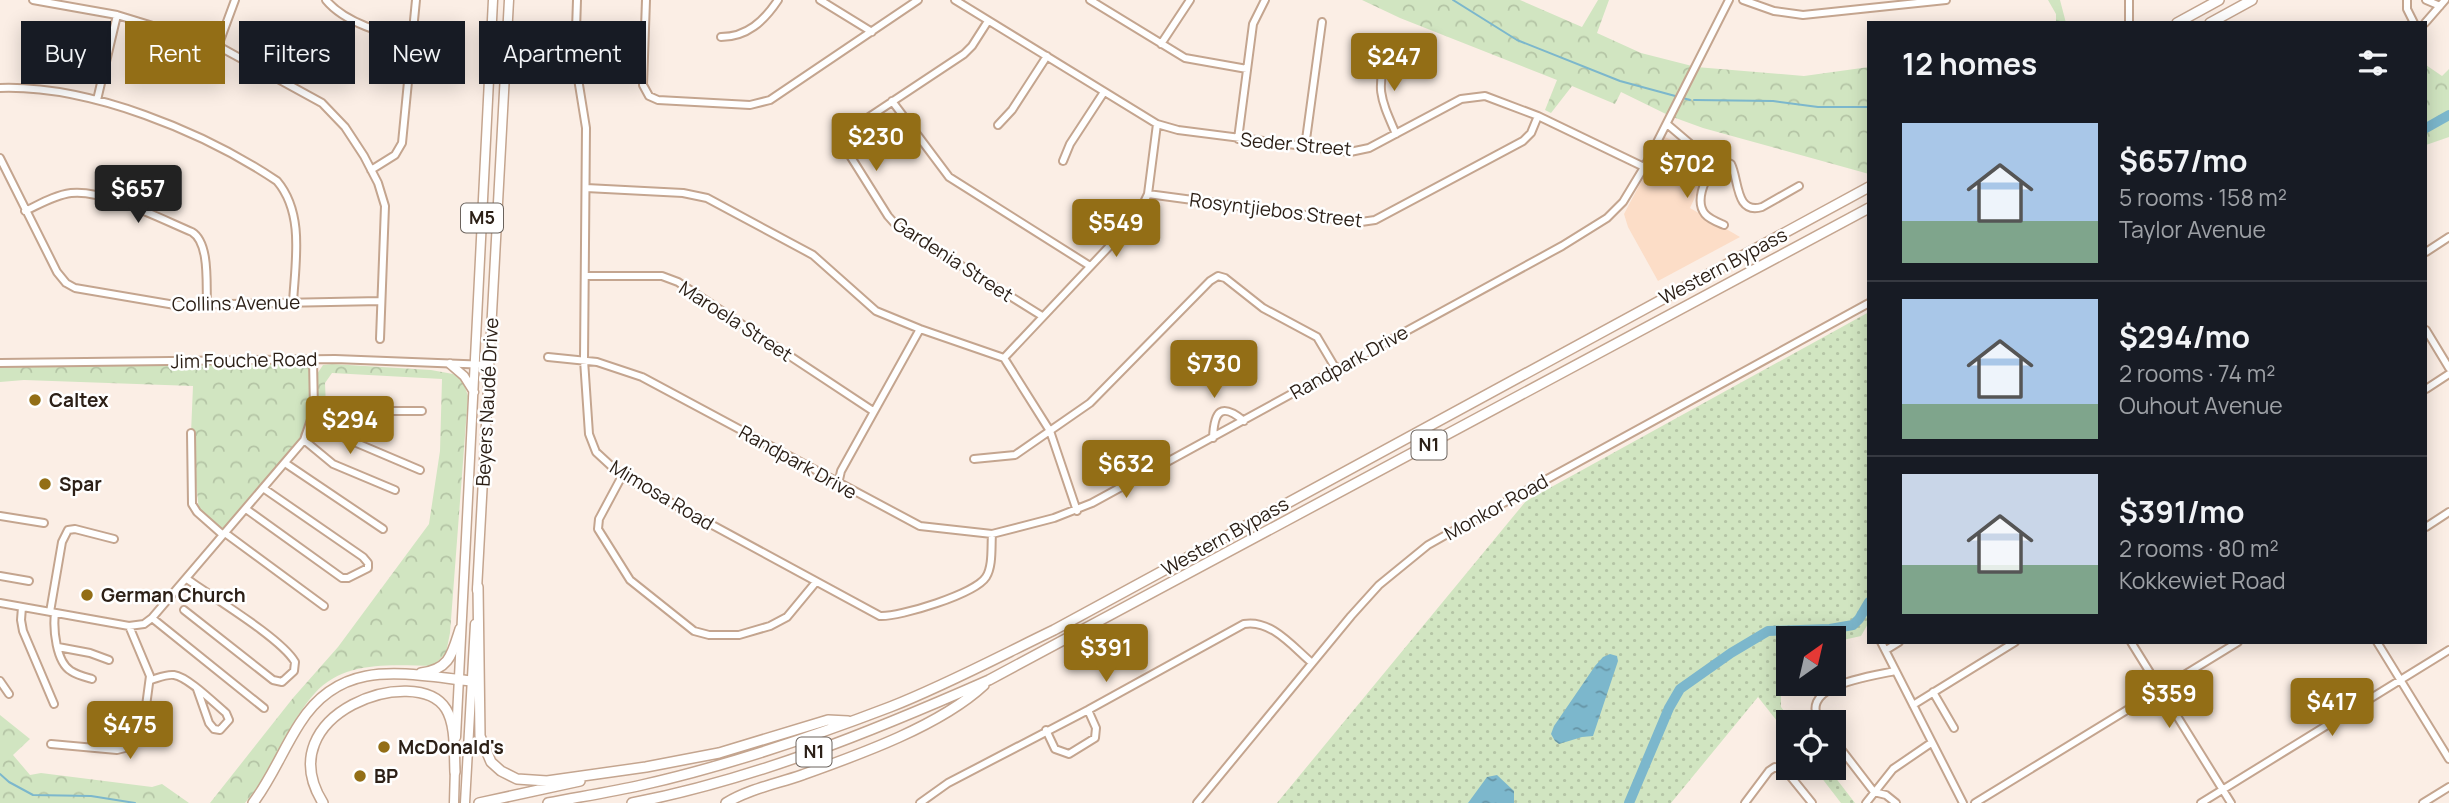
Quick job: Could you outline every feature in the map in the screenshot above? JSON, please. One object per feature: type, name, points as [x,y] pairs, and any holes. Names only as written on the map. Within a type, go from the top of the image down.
[{"type":"highway","points":[[2181,21],[2219,0]]},
{"type":"highway","points":[[2214,21],[2252,0]]},
{"type":"highway","name":"Western Bypass","points":[[548,803],[642,785],[696,771],[804,738],[940,685],[1054,630],[1867,188]]},
{"type":"highway","name":"Western Bypass","points":[[632,803],[717,783],[789,761],[989,680],[1867,209]]},
{"type":"highway","points":[[478,587],[479,727],[483,748],[491,762],[508,776],[529,781],[646,767]]},
{"type":"highway","points":[[253,803],[272,775],[301,721],[327,691],[337,684],[363,675],[425,673],[442,667],[449,659],[460,629]]},
{"type":"highway","points":[[402,675],[471,681]]},
{"type":"highway","points":[[726,803],[739,795],[800,776],[893,739],[966,701],[989,680]]},
{"type":"highway","points":[[323,803],[310,774],[310,759],[316,741],[335,715],[357,701],[375,695],[413,692],[427,695],[443,705],[452,725],[455,772]]},
{"type":"highway","points":[[479,803],[719,753],[828,720],[850,721]]},
{"type":"main road","name":"Beyers Naudé Drive","points":[[454,801],[460,629],[477,365],[493,0]]},
{"type":"main road","name":"Beyers Naudé Drive","points":[[466,800],[509,0]]},
{"type":"main road","points":[[450,364],[461,373],[474,392]]},
{"type":"street","points":[[33,0],[137,21]]},
{"type":"street","points":[[225,27],[235,0]]},
{"type":"street","points":[[326,0],[334,8],[369,27]]},
{"type":"street","points":[[414,21],[416,0]]},
{"type":"street","name":"Mimosa Road","points":[[577,0],[575,60],[586,128],[584,360],[588,425],[592,445],[603,460],[622,476],[880,616],[919,609],[954,596],[984,579],[989,567],[992,534]]},
{"type":"street","points":[[646,0],[643,85],[649,96],[658,100],[750,105],[764,103],[918,0]]},
{"type":"street","points":[[721,37],[746,33],[765,18],[778,0]]},
{"type":"street","points":[[820,0],[872,32]]},
{"type":"street","name":"Seder Street","points":[[956,0],[1157,124],[1178,130],[1355,152],[1369,148],[1451,104],[1477,95],[1495,98],[1538,116],[1644,167]]},
{"type":"street","points":[[1090,0],[1191,60],[1247,69]]},
{"type":"street","points":[[1104,8],[1109,0]]},
{"type":"street","points":[[1161,44],[1190,0]]},
{"type":"street","points":[[1238,139],[1253,24],[1265,0]]},
{"type":"street","name":"Randpark Drive","points":[[548,357],[584,360],[642,377],[920,526],[992,534],[1077,510],[1586,233],[1607,218],[1619,207],[1644,167],[1729,0]]},
{"type":"street","points":[[1743,0],[1774,11],[1803,15],[1945,0]]},
{"type":"street","points":[[1868,0],[1869,8]]},
{"type":"street","points":[[2129,0],[2129,21]]},
{"type":"street","points":[[2407,0],[2407,9],[2413,21]]},
{"type":"street","points":[[2426,0],[2440,6]]},
{"type":"street","points":[[2427,21],[2445,0]]},
{"type":"street","points":[[97,100],[117,15]]},
{"type":"street","name":"Gardenia Street","points":[[988,21],[964,54],[851,129],[844,142],[845,150],[888,216],[908,234],[1042,316]]},
{"type":"street","points":[[1305,147],[1322,22]]},
{"type":"street","points":[[225,50],[330,109],[345,127],[371,170],[385,206],[380,339]]},
{"type":"street","points":[[1387,52],[1379,88],[1396,134]]},
{"type":"street","points":[[998,125],[1016,105],[1046,56]]},
{"type":"street","points":[[371,170],[395,155],[402,143],[408,84]]},
{"type":"street","points":[[0,88],[97,100],[180,127],[278,181],[287,194],[296,222],[293,303]]},
{"type":"street","points":[[1063,161],[1070,144],[1104,92]]},
{"type":"street","points":[[892,101],[945,173],[1090,266]]},
{"type":"street","name":"Rosyntjiebos Street","points":[[1148,194],[1354,222],[1371,221],[1523,141],[1531,133],[1538,116]]},
{"type":"street","points":[[1004,358],[1137,217],[1148,194],[1157,124]]},
{"type":"street","points":[[1667,124],[1694,147],[1731,164],[1740,197],[1744,204],[1752,208],[1762,206],[1798,186]]},
{"type":"street","points":[[1717,156],[1700,204],[1708,217],[1724,225]]},
{"type":"street","name":"Collins Avenue","points":[[0,158],[57,271],[66,283],[75,288],[162,304],[381,300]]},
{"type":"street","points":[[586,188],[692,194],[707,198],[813,255],[876,311],[1004,358],[1050,431],[1077,510]]},
{"type":"street","points":[[25,211],[58,196],[85,192],[105,197],[192,232],[204,246],[207,304]]},
{"type":"street","points":[[2427,251],[2449,237]]},
{"type":"street","name":"Maroela Street","points":[[585,276],[662,276],[678,282],[873,411]]},
{"type":"street","points":[[974,459],[1015,455],[1050,431],[1105,389],[1210,281],[1218,276],[1225,278],[1263,308],[1317,337],[1336,369]]},
{"type":"street","name":"Monkor Road","points":[[1197,803],[1379,585],[1428,545],[1867,304]]},
{"type":"street","points":[[838,484],[841,471],[920,329]]},
{"type":"street","points":[[2427,332],[2449,368]]},
{"type":"street","points":[[0,603],[129,626],[144,624],[152,618],[304,440],[313,411],[313,359]]},
{"type":"street","name":"Jim Fouche Road","points":[[0,363],[313,359],[489,365]]},
{"type":"street","points":[[2427,388],[2449,374]]},
{"type":"street","points":[[1213,438],[1213,421],[1217,414],[1224,410],[1233,411],[1244,421]]},
{"type":"street","points":[[313,411],[422,411]]},
{"type":"street","points":[[331,411],[328,427],[333,433],[420,470]]},
{"type":"street","points":[[191,433],[192,504],[197,512],[324,606]]},
{"type":"street","points":[[304,440],[333,464],[395,490]]},
{"type":"street","points":[[285,463],[383,529]]},
{"type":"street","points":[[622,476],[597,522],[598,529],[630,580],[694,631],[704,635],[738,635],[770,626],[787,617],[816,582]]},
{"type":"street","points":[[246,509],[342,578],[348,578],[368,568],[363,556],[263,488]]},
{"type":"street","points":[[2427,526],[2449,512]]},
{"type":"street","points":[[0,516],[44,523]]},
{"type":"street","points":[[92,680],[67,668],[53,628],[65,533],[75,528],[114,539]]},
{"type":"street","points":[[0,576],[29,582]]},
{"type":"street","points":[[184,610],[273,680],[282,682],[294,671],[295,662],[284,650],[187,579]]},
{"type":"street","points":[[23,607],[23,631],[54,704]]},
{"type":"street","points":[[152,618],[264,708]]},
{"type":"street","points":[[920,803],[935,790],[1244,624],[1256,622],[1266,625],[1312,663]]},
{"type":"street","points":[[51,744],[117,750],[152,731],[146,712],[151,680],[129,626]]},
{"type":"street","points":[[1882,644],[1963,803]]},
{"type":"street","points":[[1886,650],[1896,644]]},
{"type":"street","points":[[1913,705],[2012,644]]},
{"type":"street","points":[[2132,644],[2231,803]]},
{"type":"street","points":[[1975,803],[2235,644]]},
{"type":"street","points":[[2378,644],[2449,760]]},
{"type":"street","points":[[58,647],[109,660]]},
{"type":"street","points":[[2201,803],[2449,650]]},
{"type":"street","points":[[1816,710],[1830,687],[1895,671]]},
{"type":"street","points":[[151,680],[172,674],[182,678],[197,689],[228,715],[228,723],[220,730],[217,731],[211,726],[197,689]]},
{"type":"street","points":[[0,681],[9,694]]},
{"type":"street","points":[[1933,692],[1954,728]]},
{"type":"street","points":[[1046,730],[1055,749],[1069,754],[1095,738],[1096,728],[1088,710]]},
{"type":"street","points":[[1866,803],[1893,769],[1931,743]]},
{"type":"street","points":[[1846,756],[1874,792],[1886,795],[1896,803]]},
{"type":"street","points":[[1745,803],[1775,767],[1787,772],[1812,803]]},
{"type":"street","points":[[2423,803],[2449,787]]},
{"type":"shaded area","points":[[1665,137],[1712,160],[1690,208],[1740,237],[1658,281],[1628,227],[1624,214]]},
{"type":"green space","points":[[1362,0],[1520,0],[1582,27],[1598,0],[1609,0],[1597,33],[1641,53],[1696,67],[1804,76],[1867,67],[1867,173],[1703,128],[1670,116],[1621,92],[1615,104],[1572,86],[1551,113],[1545,110],[1557,80],[1400,18]]},
{"type":"green space","points":[[2048,0],[2060,0],[2065,21],[2056,21],[2056,14]]},
{"type":"green space","points":[[2427,66],[2442,76],[2449,69],[2449,137],[2427,145]]},
{"type":"green space","points":[[1867,313],[1867,626],[1861,636],[1846,639],[1846,626],[1776,626],[1776,696],[1781,696],[1783,710],[1776,710],[1776,720],[1758,697],[1671,803],[1277,803],[1526,501]]},
{"type":"green space","points":[[314,360],[303,444],[225,537],[199,511],[191,433],[193,386],[24,380],[0,382],[0,363]]},
{"type":"green space","points":[[323,365],[431,370],[453,374],[463,381],[468,396],[450,633],[446,653],[433,666],[370,667],[340,675],[327,682],[301,711],[256,789],[245,803],[210,803],[293,698],[338,647],[429,524],[440,451],[442,379],[332,373],[325,383],[326,407],[317,407],[317,374]]},
{"type":"green space","points":[[0,715],[30,739],[13,755],[30,775],[41,773],[152,787],[162,784],[189,803],[0,803]]},
{"type":"green space","points":[[1823,780],[1837,780],[1855,803],[1841,803]]},
{"type":"water","points":[[1610,654],[1617,656],[1618,661],[1593,736],[1559,744],[1551,734],[1554,726],[1595,666]]},
{"type":"water","points":[[1497,775],[1514,791],[1514,803],[1468,803],[1487,777]]},
{"type":"waterway","points":[[1453,0],[1517,40],[1620,81],[1690,100]]},
{"type":"waterway","points":[[1694,100],[1773,101],[1818,107],[1867,107]]},
{"type":"waterway","points":[[2427,127],[2449,115]]},
{"type":"waterway","points":[[1629,803],[1669,708],[1680,689],[1768,631],[1830,629],[1853,625],[1867,605]]},
{"type":"waterway","points":[[0,774],[33,795],[91,796],[135,803]]},
{"type":"place","name":"Caltex","points":[[35,400]]},
{"type":"place","name":"Spar","points":[[45,484]]},
{"type":"place","name":"German Church","points":[[87,595]]},
{"type":"place","name":"McDonald's","points":[[384,747]]},
{"type":"place","name":"BP","points":[[360,776]]}]
